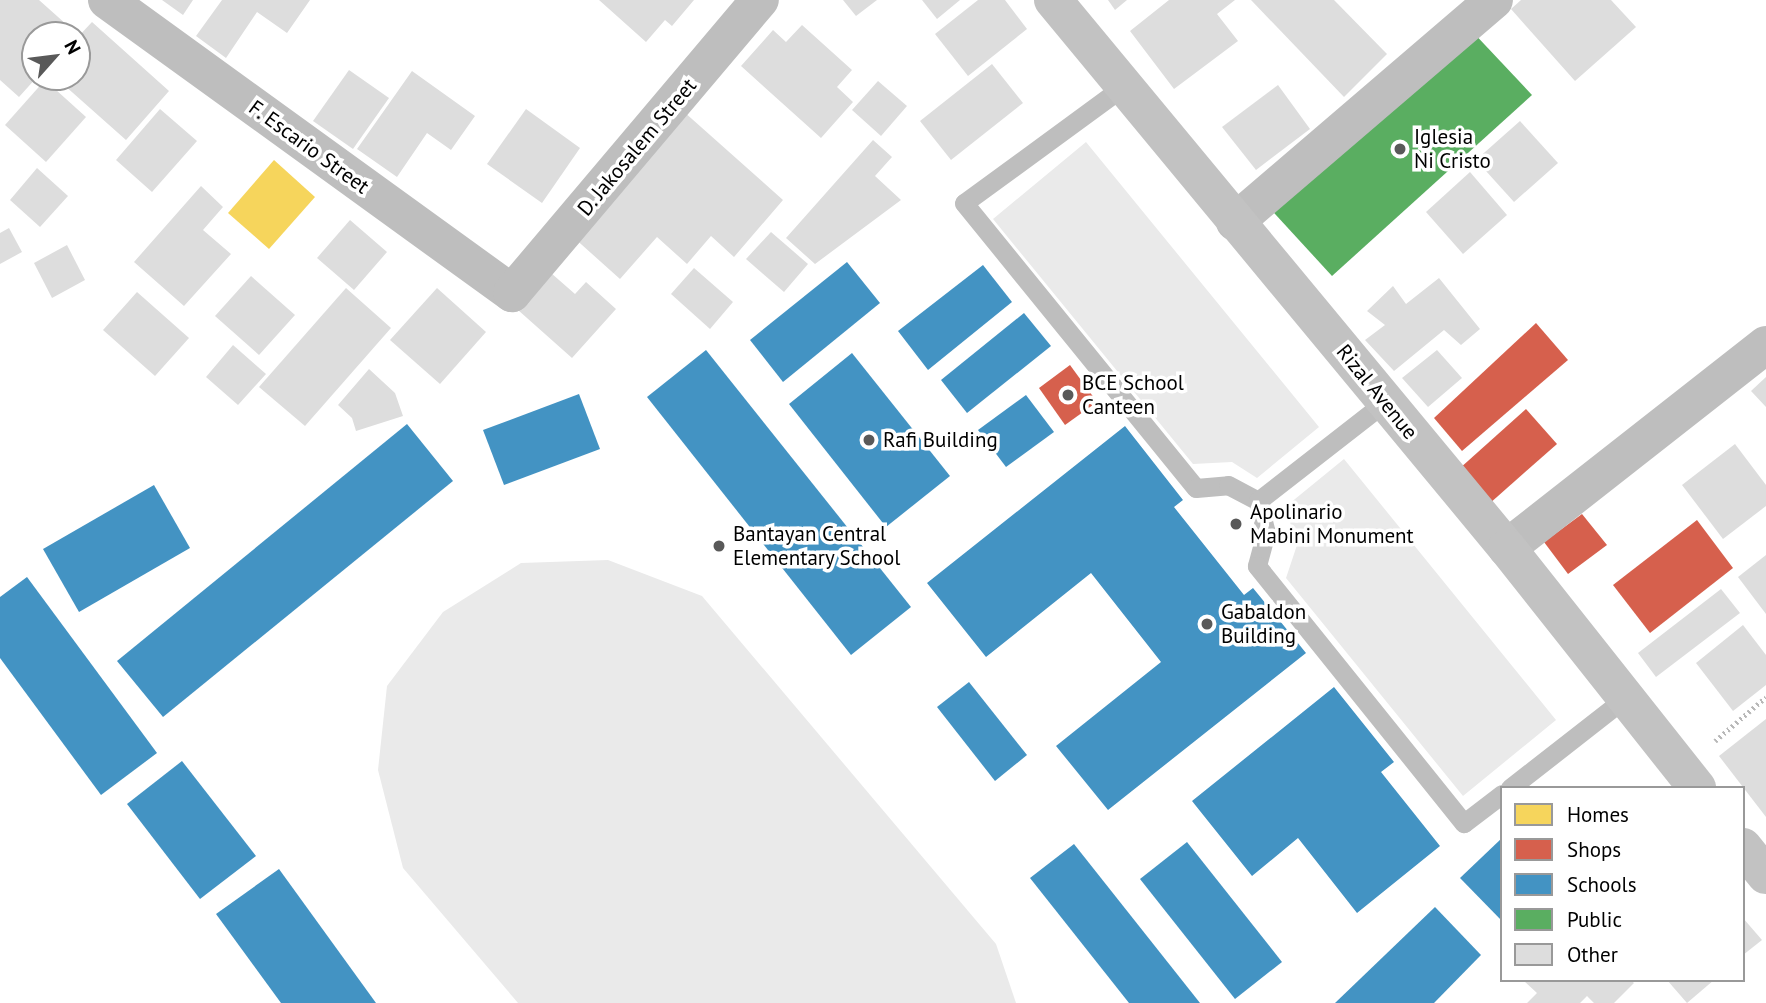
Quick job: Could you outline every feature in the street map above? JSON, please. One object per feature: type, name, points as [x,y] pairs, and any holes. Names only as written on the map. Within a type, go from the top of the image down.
[{"type":"main road","name":"Rizal Avenue","points":[[1053,0],[1507,548],[1690,778]]},
{"type":"main road","points":[[1745,850],[1766,876]]},
{"type":"street","name":"F. Escario Street","points":[[107,0],[512,293]]},
{"type":"street","name":"D. Jakosalem Street","points":[[512,293],[760,0]]},
{"type":"street","points":[[1235,222],[1494,0]]},
{"type":"street","points":[[1507,548],[1766,345]]},
{"type":"lane","points":[[1124,86],[964,202],[1196,488],[1228,485],[1258,501],[1266,532],[1258,566],[1464,823],[1500,796]]},
{"type":"lane","points":[[1258,501],[1385,402]]},
{"type":"lane","points":[[1513,786],[1625,698]]},
{"type":"path","points":[[1690,778],[1766,697]]},
{"type":"shaded area","points":[[1086,142],[1319,427],[1257,478],[1232,462],[1193,464],[993,219]]},
{"type":"shaded area","points":[[1344,459],[1556,720],[1463,796],[1286,578],[1298,542],[1284,508]]},
{"type":"shaded area","points":[[608,560],[702,596],[996,944],[1016,1003],[518,1003],[403,868],[378,770],[387,686],[443,612],[521,563]]},
{"type":"building: Homes","points":[[274,160],[315,197],[269,249],[228,213]]},
{"type":"building: Shops","points":[[1536,323],[1568,360],[1462,451],[1434,418]]},
{"type":"building: Shops","name":"BCE School Canteen","points":[[1070,365],[1097,402],[1065,425],[1039,388]]},
{"type":"building: Shops","points":[[1526,409],[1557,444],[1489,504],[1459,469]]},
{"type":"building: Shops","points":[[1582,514],[1607,545],[1568,574],[1544,542]]},
{"type":"building: Shops","points":[[1697,520],[1733,568],[1650,633],[1613,585]]},
{"type":"building: Schools","points":[[847,262],[880,303],[783,382],[750,340]]},
{"type":"building: Schools","points":[[983,265],[1012,302],[928,370],[898,331]]},
{"type":"building: Schools","points":[[1024,313],[1051,346],[967,413],[941,380]]},
{"type":"building: Schools","points":[[706,350],[911,607],[851,655],[647,397]]},
{"type":"building: Schools","name":"Rafi Building","points":[[852,353],[950,476],[886,527],[789,404]]},
{"type":"building: Schools","points":[[579,394],[600,449],[504,485],[483,430]]},
{"type":"building: Schools","points":[[1026,395],[1054,432],[1006,467],[978,430]]},
{"type":"building: Schools","points":[[407,424],[453,481],[163,717],[117,661]]},
{"type":"building: Schools","name":"Gabaldon Building","points":[[1125,426],[1183,500],[1174,507],[1244,595],[1253,588],[1306,653],[1108,810],[1056,746],[1161,662],[1091,573],[986,657],[927,583]]},
{"type":"building: Schools","points":[[154,485],[190,548],[79,612],[43,549]]},
{"type":"building: Schools","points":[[27,577],[157,753],[101,795],[0,658],[0,597]]},
{"type":"building: Schools","points":[[969,682],[1027,755],[995,781],[937,707]]},
{"type":"building: Schools","points":[[1334,687],[1394,762],[1381,772],[1440,846],[1357,913],[1298,838],[1252,876],[1192,801]]},
{"type":"building: Schools","points":[[182,761],[256,856],[200,899],[127,804]]},
{"type":"building: Schools","points":[[1500,840],[1500,919],[1460,878]]},
{"type":"building: Schools","points":[[1187,842],[1282,962],[1235,999],[1140,879]]},
{"type":"building: Schools","points":[[1074,844],[1200,1003],[1129,1003],[1030,878]]},
{"type":"building: Schools","points":[[279,869],[376,1003],[281,1003],[216,914]]},
{"type":"building: Schools","points":[[1435,907],[1481,955],[1434,1003],[1335,1003]]},
{"type":"building: Public","name":"Iglesia Ni Cristo","points":[[1469,28],[1532,95],[1332,276],[1265,203]]},
{"type":"building: Other","points":[[0,0],[39,0],[63,21],[21,21],[21,91],[24,91],[19,97],[0,80]]},
{"type":"building: Other","points":[[162,0],[193,0],[183,15]]},
{"type":"building: Other","points":[[222,0],[310,0],[287,33],[257,12],[226,58],[196,36]]},
{"type":"building: Other","points":[[599,0],[694,0],[672,26],[665,20],[646,42]]},
{"type":"building: Other","points":[[843,0],[877,0],[856,16]]},
{"type":"building: Other","points":[[922,0],[960,0],[937,19]]},
{"type":"building: Other","points":[[978,0],[1005,0],[1027,29],[968,76],[935,34]]},
{"type":"building: Other","points":[[1108,0],[1127,0],[1115,10]]},
{"type":"building: Other","points":[[1169,0],[1235,0],[1217,14],[1238,41],[1174,89],[1130,31]]},
{"type":"building: Other","points":[[1251,0],[1334,0],[1387,54],[1344,97]]},
{"type":"building: Other","points":[[1521,0],[1611,0],[1636,27],[1575,81],[1511,9]]},
{"type":"building: Other","points":[[91,23],[169,91],[126,140],[71,91],[91,91]]},
{"type":"building: Other","points":[[802,25],[852,70],[837,87],[853,102],[821,138],[741,66],[773,30],[786,42]]},
{"type":"building: Other","points":[[992,64],[1023,103],[951,160],[920,121]]},
{"type":"building: Other","points":[[349,70],[389,98],[353,149],[313,121]]},
{"type":"building: Other","points":[[412,71],[475,116],[451,150],[427,133],[397,177],[357,149]]},
{"type":"building: Other","points":[[878,81],[907,106],[881,136],[852,110]]},
{"type":"building: Other","points":[[1278,85],[1310,129],[1256,170],[1222,127]]},
{"type":"building: Other","points":[[35,91],[57,91],[86,117],[46,162],[5,125]]},
{"type":"building: Other","points":[[160,109],[197,141],[152,192],[116,160]]},
{"type":"building: Other","points":[[526,109],[580,148],[542,203],[487,164]]},
{"type":"building: Other","points":[[683,111],[783,200],[734,257],[711,236],[687,264],[657,237],[620,279],[572,236]]},
{"type":"building: Other","points":[[1520,121],[1558,163],[1514,202],[1476,160]]},
{"type":"building: Other","points":[[873,140],[892,157],[875,176],[901,200],[815,264],[786,238]]},
{"type":"building: Other","points":[[37,168],[68,196],[40,227],[10,200]]},
{"type":"building: Other","points":[[1470,172],[1507,215],[1463,254],[1426,212]]},
{"type":"building: Other","points":[[201,186],[223,207],[203,230],[231,254],[184,306],[134,262]]},
{"type":"building: Other","points":[[350,220],[387,252],[354,290],[317,258]]},
{"type":"building: Other","points":[[9,228],[22,252],[0,264],[0,233]]},
{"type":"building: Other","points":[[771,232],[808,264],[784,292],[746,259]]},
{"type":"building: Other","points":[[67,245],[85,280],[52,298],[34,263]]},
{"type":"building: Other","points":[[694,268],[733,302],[710,329],[671,294]]},
{"type":"building: Other","points":[[551,273],[575,294],[586,282],[616,309],[572,358],[518,310]]},
{"type":"building: Other","points":[[251,276],[295,315],[259,355],[215,316]]},
{"type":"building: Other","points":[[1439,278],[1480,329],[1461,345],[1444,330],[1394,371],[1365,340],[1385,325],[1367,311],[1393,286],[1406,304]]},
{"type":"building: Other","points":[[346,288],[391,328],[305,426],[259,387]]},
{"type":"building: Other","points":[[437,288],[486,332],[440,384],[390,340]]},
{"type":"building: Other","points":[[137,292],[189,338],[155,376],[103,330]]},
{"type":"building: Other","points":[[233,345],[266,374],[238,405],[206,377]]},
{"type":"building: Other","points":[[1437,350],[1462,378],[1428,407],[1402,378]]},
{"type":"building: Other","points":[[369,369],[395,393],[403,416],[356,431],[352,418],[338,405]]},
{"type":"building: Other","points":[[1766,377],[1766,407],[1751,391]]},
{"type":"building: Other","points":[[1735,444],[1766,485],[1766,506],[1723,539],[1682,485]]},
{"type":"building: Other","points":[[1766,555],[1766,614],[1738,577]]},
{"type":"building: Other","points":[[1721,589],[1740,613],[1656,677],[1638,653]]},
{"type":"building: Other","points":[[1743,625],[1766,655],[1766,685],[1733,711],[1696,663]]},
{"type":"building: Other","points":[[1766,719],[1766,817],[1745,790],[1745,786],[1742,786],[1719,756]]},
{"type":"building: Other","points":[[1745,920],[1762,940],[1745,953]]},
{"type":"building: Other","points":[[1525,982],[1634,983],[1614,1003],[1594,1003],[1587,996],[1580,1003],[1527,1003],[1537,993]]},
{"type":"building: Other","points":[[1669,982],[1712,982],[1687,1003]]},
{"type":"place","name":"Iglesia Ni Cristo","points":[[1400,149]]},
{"type":"place","name":"BCE School Canteen","points":[[1068,395]]},
{"type":"place","name":"Rafi Building","points":[[869,440]]},
{"type":"place","name":"Apolinario Mabini Monument","points":[[1236,524]]},
{"type":"place","name":"Bantayan Central Elementary School","points":[[719,546]]},
{"type":"place","name":"Gabaldon Building","points":[[1207,624]]}]
